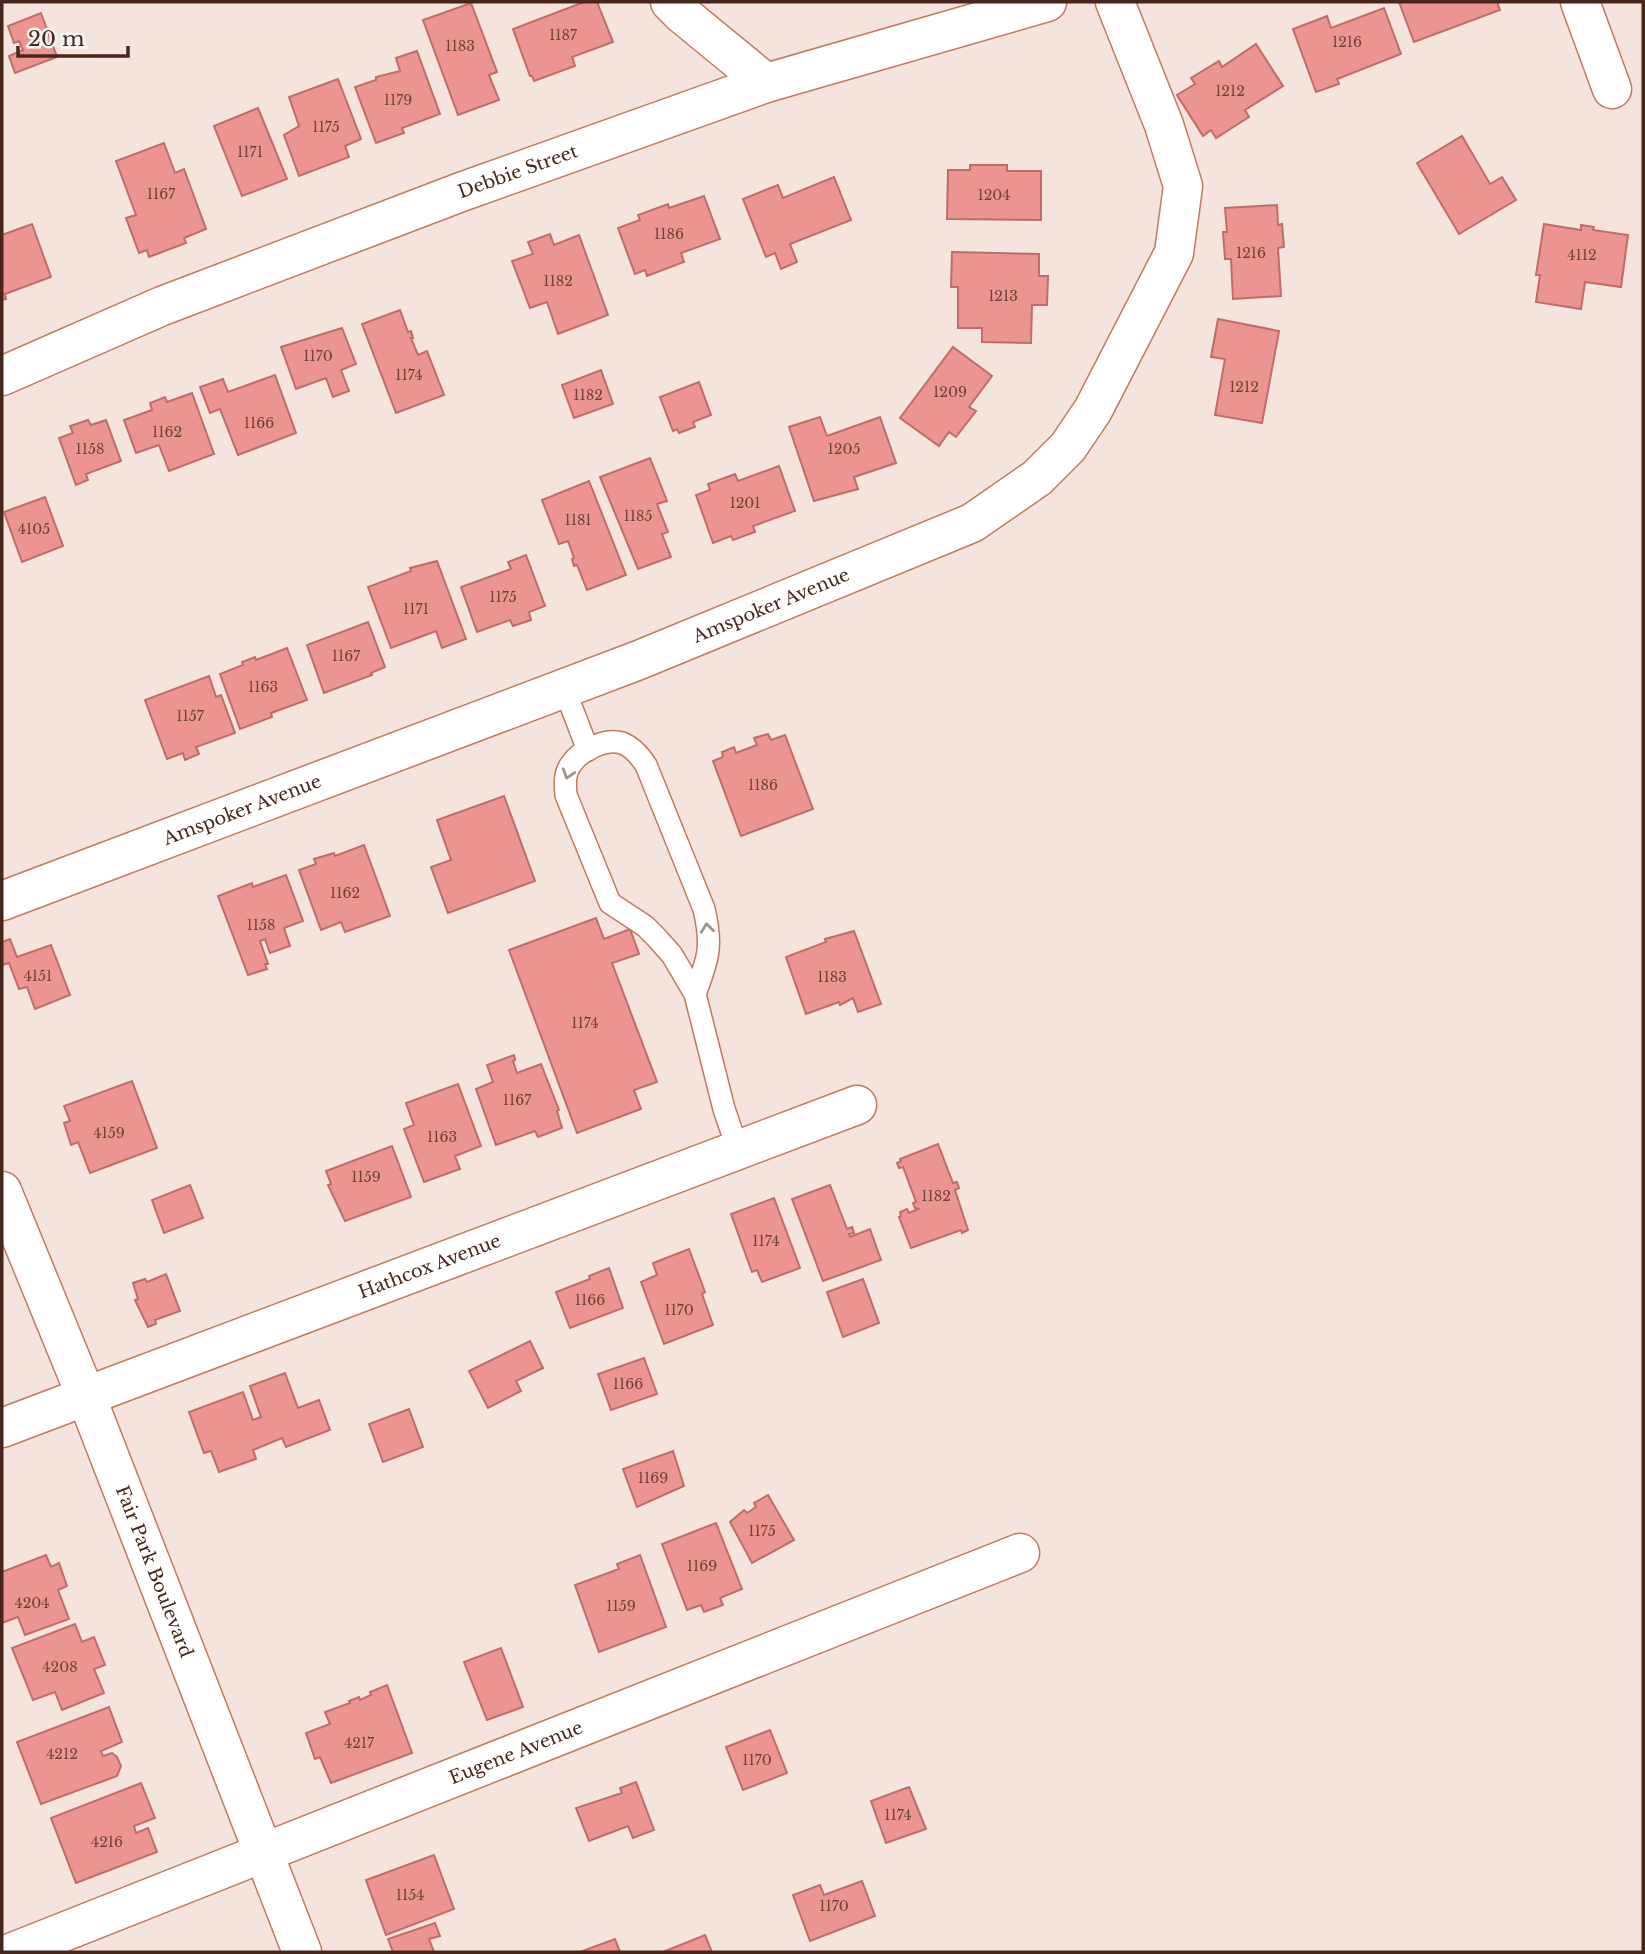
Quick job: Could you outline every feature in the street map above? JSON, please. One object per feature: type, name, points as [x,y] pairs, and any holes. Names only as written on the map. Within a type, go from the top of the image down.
[{"type":"street","points":[[670,2],[766,83]]},
{"type":"street","name":"Debbie Street","points":[[2,376],[162,306],[409,212],[766,83],[1047,2]]},
{"type":"street","name":"Amspoker Avenue","points":[[2,901],[639,660],[972,523],[1037,478],[1068,447],[1093,410],[1174,253],[1183,186],[1164,125],[1115,2]]},
{"type":"street","points":[[1580,2],[1612,89]]},
{"type":"street","name":"Hathcox Avenue","points":[[2,1428],[857,1105]]},
{"type":"street","name":"Fair Park Boulevard","points":[[2,1191],[86,1396],[302,1952]]},
{"type":"street","name":"Eugene Avenue","points":[[13,1952],[1020,1553]]},
{"type":"lane","points":[[564,688],[588,750]]},
{"type":"lane","points":[[695,994],[709,956],[709,928],[704,909],[646,765],[636,751],[621,742],[601,744],[571,763],[564,780],[565,788],[610,903],[645,926],[672,955],[695,994],[724,1109],[738,1150]]},
{"type":"building","points":[[584,2],[597,2],[613,42],[572,57],[575,66],[534,81],[513,29]]},
{"type":"building","points":[[1399,2],[1497,2],[1500,10],[1414,42]]},
{"type":"building","points":[[471,3],[497,72],[489,75],[499,100],[458,115],[423,20]]},
{"type":"building","points":[[1384,8],[1401,54],[1337,79],[1339,84],[1316,92],[1293,29],[1327,16],[1331,28]]},
{"type":"building","points":[[41,13],[57,57],[15,73],[9,56],[23,50],[19,41],[14,43],[8,26]]},
{"type":"building","points":[[1256,44],[1283,86],[1245,110],[1249,117],[1216,138],[1211,130],[1203,136],[1177,95],[1195,84],[1191,78],[1219,61],[1222,67]]},
{"type":"building","points":[[417,51],[440,114],[402,128],[404,133],[376,143],[355,87],[376,80],[376,77],[400,71],[396,58]]},
{"type":"building","points":[[338,79],[361,139],[345,146],[349,157],[299,176],[284,135],[299,126],[289,97]]},
{"type":"building","points":[[258,108],[287,179],[242,196],[214,126]]},
{"type":"building","points":[[1462,136],[1490,184],[1502,177],[1516,200],[1459,234],[1417,163]]},
{"type":"building","points":[[164,143],[175,173],[184,169],[206,229],[184,238],[186,243],[149,257],[147,250],[139,253],[126,218],[136,215],[116,161]]},
{"type":"building","points":[[970,165],[1007,165],[1007,171],[1041,171],[1041,220],[947,219],[948,170],[970,170]]},
{"type":"building","points":[[834,177],[851,220],[790,244],[797,262],[781,269],[775,253],[766,257],[743,199],[778,185],[783,198]]},
{"type":"building","points":[[704,196],[720,239],[681,253],[684,262],[647,276],[645,270],[635,274],[618,228],[640,220],[638,215],[668,204],[669,208]]},
{"type":"building","points":[[1277,205],[1278,225],[1282,224],[1284,247],[1278,248],[1281,296],[1233,299],[1231,259],[1225,259],[1225,208]]},
{"type":"building","points":[[32,224],[51,277],[5,294],[6,299],[2,300],[2,235]]},
{"type":"building","points":[[1544,224],[1581,230],[1581,225],[1594,227],[1593,230],[1628,235],[1621,287],[1585,282],[1581,309],[1536,302],[1540,275],[1536,275]]},
{"type":"building","points":[[550,234],[554,245],[579,235],[608,315],[558,334],[547,302],[530,308],[512,261],[533,254],[528,242]]},
{"type":"building","points":[[952,252],[1039,254],[1039,276],[1048,276],[1047,305],[1032,305],[1031,343],[982,342],[982,328],[958,328],[958,287],[951,287]]},
{"type":"building","points":[[400,310],[408,332],[411,331],[418,355],[427,351],[444,395],[396,413],[362,324]]},
{"type":"building","points":[[1218,319],[1279,331],[1262,423],[1215,415],[1225,359],[1211,357]]},
{"type":"building","points":[[342,328],[356,364],[341,370],[349,391],[333,397],[326,378],[296,389],[281,347]]},
{"type":"building","points":[[953,347],[992,376],[969,407],[976,411],[956,437],[949,432],[939,446],[900,418]]},
{"type":"building","points":[[601,370],[613,404],[574,418],[562,385]]},
{"type":"building","points":[[275,375],[296,433],[238,455],[220,409],[210,413],[200,387],[223,379],[228,392]]},
{"type":"building","points":[[699,382],[711,415],[693,422],[695,427],[679,433],[677,429],[673,431],[660,397]]},
{"type":"building","points":[[192,393],[214,454],[169,471],[159,445],[136,453],[124,420],[152,410],[150,403],[165,397],[167,402]]},
{"type":"building","points":[[820,417],[827,436],[880,417],[896,463],[854,477],[858,489],[814,501],[789,427]]},
{"type":"building","points":[[88,420],[91,425],[106,420],[121,461],[86,474],[88,480],[76,485],[59,438],[73,433],[70,426]]},
{"type":"building","points":[[650,458],[667,501],[657,504],[668,532],[662,534],[671,557],[638,569],[600,477]]},
{"type":"building","points":[[779,466],[795,511],[753,526],[755,532],[733,540],[731,536],[713,543],[696,495],[710,490],[708,484],[735,474],[738,481]]},
{"type":"building","points":[[589,481],[626,575],[587,590],[577,565],[574,566],[568,541],[559,544],[542,500]]},
{"type":"building","points":[[45,497],[63,546],[22,562],[4,512]]},
{"type":"building","points":[[526,555],[545,606],[529,612],[531,620],[513,626],[510,620],[477,632],[461,587],[511,569],[508,562]]},
{"type":"building","points":[[437,561],[466,639],[442,648],[436,631],[391,648],[368,587],[411,571],[410,568]]},
{"type":"building","points":[[368,622],[385,667],[371,673],[372,675],[324,693],[307,645]]},
{"type":"building","points":[[287,648],[307,700],[271,713],[272,717],[240,729],[220,674],[243,665],[242,662],[255,657],[256,660]]},
{"type":"building","points":[[209,676],[216,697],[221,695],[235,733],[196,747],[199,754],[185,760],[183,753],[167,759],[145,700]]},
{"type":"building","points":[[768,734],[771,740],[785,735],[813,809],[741,836],[713,761],[723,757],[722,752],[734,747],[736,753],[757,745],[754,738]]},
{"type":"building","points":[[504,796],[535,881],[448,913],[431,867],[451,860],[437,820]]},
{"type":"building","points":[[364,845],[390,916],[345,932],[341,922],[321,930],[299,870],[316,864],[314,859],[334,853],[335,856]]},
{"type":"building","points":[[286,875],[303,921],[284,928],[290,946],[270,953],[265,939],[260,941],[268,964],[265,964],[267,969],[248,975],[218,896],[252,883],[253,887]]},
{"type":"building","points":[[596,918],[604,939],[630,929],[639,954],[612,963],[657,1082],[634,1090],[641,1109],[577,1133],[509,950]]},
{"type":"building","points":[[854,931],[881,1004],[858,1012],[853,998],[840,1005],[839,1002],[806,1014],[786,957],[826,942],[825,939]]},
{"type":"building","points":[[10,939],[17,957],[51,945],[70,995],[35,1009],[27,987],[19,989],[9,963],[2,965],[2,942]]},
{"type":"building","points":[[514,1055],[517,1073],[541,1064],[559,1110],[557,1111],[562,1128],[538,1137],[535,1131],[496,1145],[476,1089],[493,1082],[487,1065]]},
{"type":"building","points":[[132,1081],[157,1148],[90,1173],[78,1142],[71,1145],[64,1123],[70,1121],[64,1106]]},
{"type":"building","points":[[458,1084],[481,1146],[455,1156],[460,1169],[424,1182],[404,1129],[414,1125],[406,1103]]},
{"type":"building","points":[[938,1144],[953,1183],[957,1182],[959,1188],[955,1190],[968,1230],[962,1233],[961,1230],[911,1248],[899,1217],[900,1212],[907,1209],[909,1213],[918,1209],[913,1203],[916,1202],[903,1167],[899,1168],[897,1163],[900,1159]]},
{"type":"building","points":[[392,1146],[411,1197],[345,1221],[328,1185],[331,1184],[326,1171]]},
{"type":"building","points":[[190,1185],[203,1218],[164,1233],[152,1200]]},
{"type":"building","points":[[830,1185],[847,1229],[852,1227],[854,1233],[849,1234],[850,1237],[870,1229],[881,1260],[823,1281],[792,1199]]},
{"type":"building","points":[[774,1198],[800,1268],[762,1282],[757,1270],[752,1272],[731,1214]]},
{"type":"building","points":[[689,1249],[705,1292],[702,1294],[713,1325],[664,1344],[641,1282],[657,1275],[653,1263]]},
{"type":"building","points":[[609,1268],[623,1308],[570,1328],[556,1292],[590,1279],[589,1276]]},
{"type":"building","points":[[166,1274],[180,1311],[155,1320],[156,1324],[148,1327],[135,1300],[138,1299],[133,1283],[145,1279],[147,1282]]},
{"type":"building","points":[[863,1279],[879,1323],[843,1337],[827,1292]]},
{"type":"building","points":[[530,1341],[543,1368],[516,1381],[521,1391],[488,1408],[469,1371]]},
{"type":"building","points":[[644,1358],[657,1394],[611,1410],[598,1374]]},
{"type":"building","points":[[285,1373],[298,1408],[319,1400],[330,1430],[286,1447],[282,1438],[253,1450],[256,1459],[219,1472],[211,1451],[204,1453],[189,1412],[243,1392],[253,1420],[261,1417],[250,1386]]},
{"type":"building","points":[[409,1409],[423,1447],[383,1462],[369,1424]]},
{"type":"building","points":[[673,1451],[684,1486],[637,1507],[623,1469]]},
{"type":"building","points":[[768,1495],[794,1540],[752,1563],[730,1522],[744,1510],[747,1513],[756,1507],[754,1503]]},
{"type":"building","points":[[716,1523],[742,1589],[720,1598],[723,1605],[704,1612],[701,1605],[687,1610],[662,1544]]},
{"type":"building","points":[[46,1555],[51,1567],[59,1563],[67,1586],[58,1590],[69,1619],[25,1635],[18,1617],[2,1623],[2,1572]]},
{"type":"building","points":[[640,1555],[666,1627],[599,1652],[575,1585],[619,1569],[617,1564]]},
{"type":"building","points":[[75,1624],[82,1642],[94,1637],[105,1665],[94,1669],[104,1693],[62,1710],[55,1692],[33,1700],[12,1648]]},
{"type":"building","points":[[501,1648],[523,1707],[487,1720],[464,1662]]},
{"type":"building","points":[[387,1685],[412,1753],[331,1783],[320,1757],[315,1759],[306,1733],[330,1724],[325,1712],[359,1697],[360,1700],[371,1695],[370,1692]]},
{"type":"building","points":[[109,1707],[122,1742],[101,1751],[103,1756],[112,1753],[117,1757],[121,1766],[117,1776],[41,1804],[17,1742]]},
{"type":"building","points":[[770,1730],[787,1773],[743,1790],[726,1747]]},
{"type":"building","points":[[636,1782],[654,1830],[633,1838],[628,1826],[589,1841],[576,1808],[622,1793],[620,1788]]},
{"type":"building","points":[[141,1783],[155,1818],[134,1826],[136,1833],[148,1828],[157,1852],[76,1883],[51,1818]]},
{"type":"building","points":[[909,1787],[926,1829],[886,1843],[871,1801]]},
{"type":"building","points":[[434,1855],[454,1909],[386,1935],[366,1880]]},
{"type":"building","points":[[862,1881],[875,1916],[810,1941],[793,1895],[820,1885],[824,1895]]},
{"type":"building","points":[[435,1923],[440,1936],[429,1939],[434,1952],[393,1952],[388,1939]]},
{"type":"building","points":[[705,1935],[712,1952],[663,1952]]},
{"type":"building","points":[[615,1939],[620,1952],[580,1952]]}]
